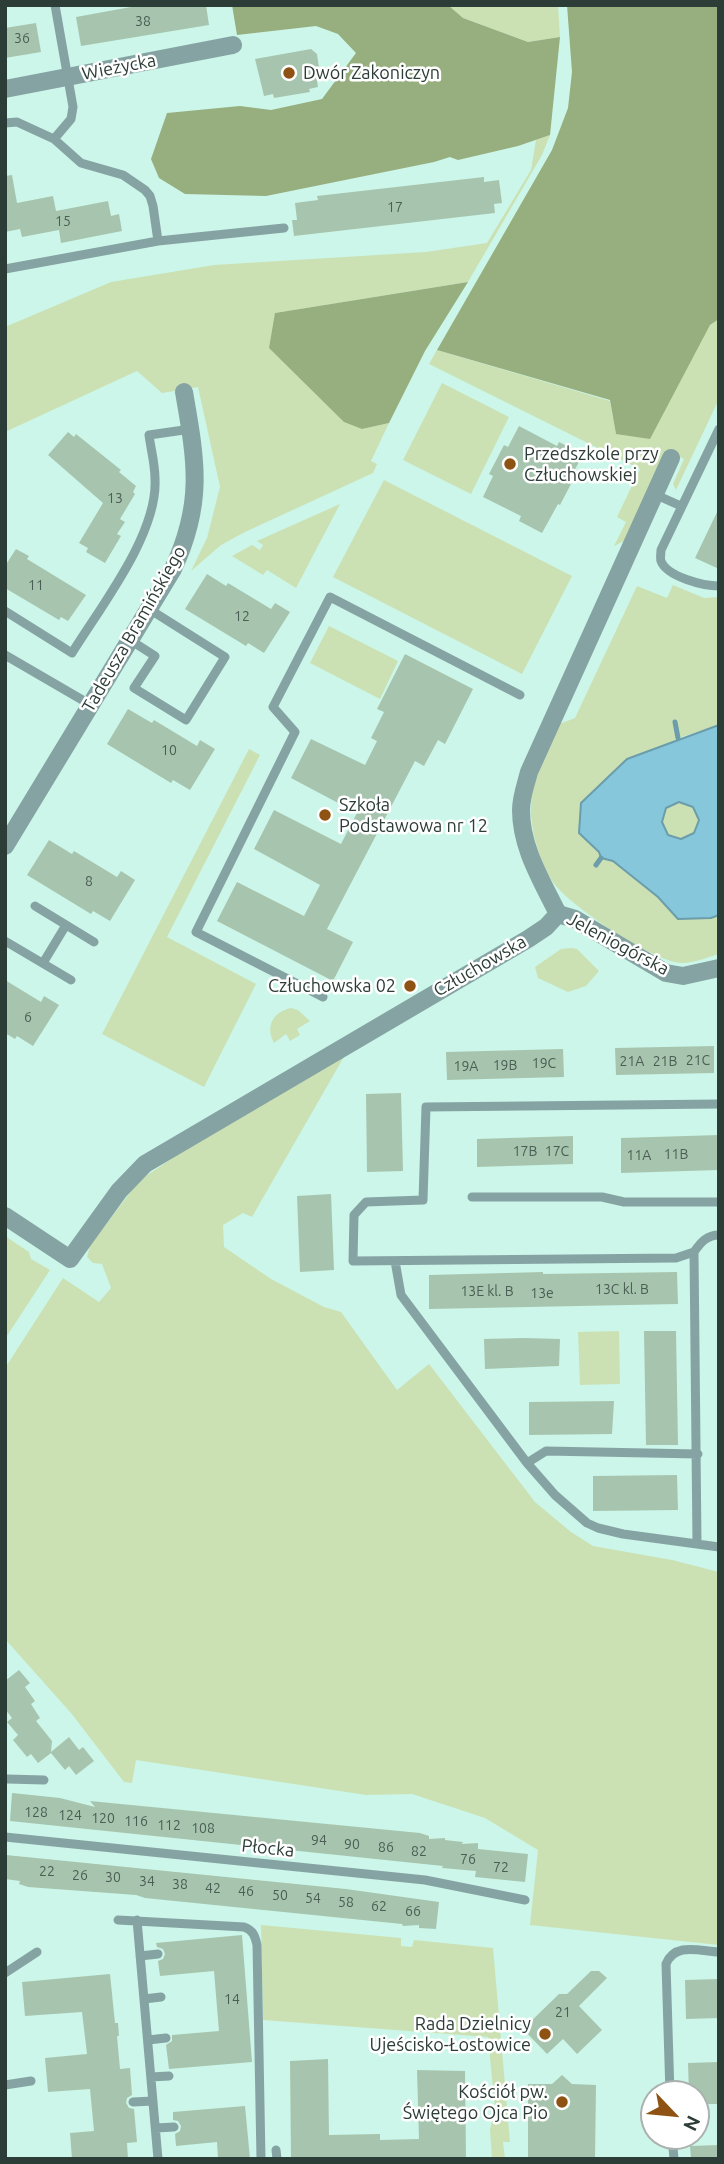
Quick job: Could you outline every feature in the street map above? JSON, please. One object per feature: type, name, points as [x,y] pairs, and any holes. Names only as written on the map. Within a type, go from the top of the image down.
[{"type":"street","name":"Wieżycka","points":[[5,89],[233,45]]},
{"type":"street","name":"Tadeusza Bramińskiego","points":[[5,846],[173,569],[188,535],[196,491],[196,465],[184,392]]},
{"type":"street","points":[[558,914],[527,850],[521,808],[526,781],[671,458]]},
{"type":"street","name":"Jeleniogórska","points":[[558,914],[575,919],[666,973],[683,975],[719,968]]},
{"type":"street","name":"Człuchowska","points":[[5,1216],[70,1259],[119,1191],[145,1164],[528,939],[546,927],[558,914]]},
{"type":"lane","points":[[54,139],[71,119],[73,107],[55,5]]},
{"type":"lane","points":[[5,123],[17,122],[54,139],[81,163],[123,175],[145,190],[150,196],[154,211],[158,241]]},
{"type":"lane","points":[[5,269],[158,241],[284,228]]},
{"type":"lane","points":[[5,611],[72,653],[137,548],[146,527],[156,480],[149,436],[191,429]]},
{"type":"lane","points":[[719,429],[661,550],[661,560],[668,571],[703,585],[719,586]]},
{"type":"lane","points":[[654,494],[681,506]]},
{"type":"lane","points":[[323,997],[196,932],[295,732],[273,707],[330,597],[520,695]]},
{"type":"lane","points":[[130,640],[155,656],[134,688],[186,720],[225,657],[149,609]]},
{"type":"lane","points":[[5,655],[91,705]]},
{"type":"lane","points":[[35,906],[94,942]]},
{"type":"lane","points":[[43,963],[66,925]]},
{"type":"lane","points":[[5,941],[71,979]]},
{"type":"lane","points":[[694,1252],[676,1258],[353,1261],[354,1215],[366,1202],[423,1200],[426,1107],[719,1104]]},
{"type":"lane","points":[[472,1196],[602,1197],[624,1202],[719,1202]]},
{"type":"lane","points":[[697,1544],[694,1252],[701,1242],[711,1235],[719,1235]]},
{"type":"lane","points":[[396,1261],[401,1295],[527,1463],[555,1494],[587,1523],[598,1528],[719,1547]]},
{"type":"lane","points":[[527,1463],[545,1451],[698,1454]]},
{"type":"lane","points":[[6,1777],[44,1780]]},
{"type":"lane","name":"Płocka","points":[[5,1837],[425,1880],[525,1899]]},
{"type":"lane","points":[[118,1920],[244,1927],[250,1929],[256,1938],[261,2159]]},
{"type":"lane","points":[[136,1920],[159,2159]]},
{"type":"lane","points":[[670,2080],[666,1964],[676,1950],[719,1952]]},
{"type":"lane","points":[[5,1973],[37,1952]]},
{"type":"lane","points":[[140,1956],[158,1954]]},
{"type":"lane","points":[[144,1999],[161,1997]]},
{"type":"lane","points":[[148,2040],[166,2039]]},
{"type":"lane","points":[[151,2077],[169,2076]]},
{"type":"lane","points":[[5,2085],[31,2081]]},
{"type":"lane","points":[[133,2102],[153,2101]]},
{"type":"lane","points":[[156,2128],[174,2127]]},
{"type":"green space","points":[[232,5],[448,5],[463,18],[528,42],[560,37],[550,135],[518,146],[458,160],[450,157],[266,196],[185,194],[159,178],[151,159],[167,113],[240,106],[271,110],[322,99],[356,53],[338,34],[316,26],[237,35]]},
{"type":"green space","points":[[448,5],[558,5],[560,37],[528,42],[463,18]]},
{"type":"green space","points":[[567,5],[719,5],[719,319],[710,325],[650,439],[616,434],[610,400],[437,350],[552,150],[568,108],[572,72]]},
{"type":"green space","points":[[550,135],[542,155],[468,282],[275,313],[362,429],[389,423],[371,461],[377,464],[373,473],[245,532],[221,545],[191,571],[207,538],[220,487],[198,387],[162,393],[137,371],[5,432],[5,327],[111,282],[214,265],[426,252],[487,243],[531,170],[536,140]]},
{"type":"green space","points":[[468,282],[425,351],[389,423],[362,429],[344,422],[269,348],[275,313]]},
{"type":"green space","points":[[719,319],[719,399],[676,490],[673,484],[684,459],[666,450],[624,541],[614,546],[626,522],[617,517],[640,469],[429,364],[437,350],[610,401],[616,434],[710,325]]},
{"type":"green space","points":[[442,383],[509,417],[471,494],[403,460]]},
{"type":"green space","points":[[384,480],[572,576],[522,674],[333,577]]},
{"type":"green space","points":[[340,504],[296,588],[267,570],[263,575],[232,556],[252,545],[260,550],[263,545],[257,541]]},
{"type":"green space","points":[[673,585],[704,598],[719,597],[719,725],[678,738],[599,852],[605,860],[613,861],[658,897],[678,919],[711,918],[719,915],[719,954],[682,963],[653,954],[633,943],[575,904],[561,891],[552,881],[541,858],[533,833],[531,815],[536,780],[559,724],[575,718],[637,586],[667,598]]},
{"type":"green space","points":[[329,626],[398,661],[380,699],[310,663]]},
{"type":"green space","points":[[249,749],[260,755],[167,937],[256,984],[204,1087],[102,1034]]},
{"type":"green space","points":[[680,803],[693,808],[698,821],[693,834],[680,839],[667,834],[662,821],[667,808]]},
{"type":"green space","points":[[561,949],[577,949],[599,971],[586,986],[568,992],[538,978],[535,967]]},
{"type":"green space","points":[[291,1008],[298,1010],[310,1021],[297,1029],[300,1035],[290,1041],[286,1034],[274,1043],[270,1031],[272,1021],[279,1013]]},
{"type":"green space","points":[[345,1055],[252,1217],[243,1213],[223,1225],[224,1247],[271,1279],[324,1307],[341,1312],[397,1390],[429,1364],[535,1502],[571,1532],[593,1546],[672,1560],[719,1572],[719,1945],[530,1925],[538,1850],[485,1818],[412,1794],[366,1795],[136,1760],[132,1783],[124,1782],[71,1713],[5,1639],[5,1368],[63,1278],[99,1302],[111,1288],[102,1264],[93,1263],[87,1257],[90,1246],[132,1190],[146,1176],[183,1151]]},
{"type":"green space","points":[[5,1236],[29,1252],[31,1259],[50,1270],[5,1339]]},
{"type":"green space","points":[[619,1331],[620,1384],[580,1385],[578,1332]]},
{"type":"green space","points":[[261,1925],[401,1938],[401,1946],[412,1947],[414,1940],[493,1948],[510,2142],[503,2142],[505,2159],[492,2159],[490,2129],[495,2109],[488,2037],[263,2020]]},
{"type":"water","points":[[719,725],[719,915],[711,918],[678,919],[658,897],[613,861],[601,858],[599,852],[579,833],[581,803],[627,759]],"holes":[[[679,802],[693,807],[699,820],[694,833],[681,839],[668,835],[662,822],[666,808]]]},
{"type":"building","points":[[131,5],[206,5],[209,25],[81,46],[76,17]]},
{"type":"building","points":[[36,23],[41,52],[5,58],[5,28]]},
{"type":"building","name":"Dwór Zakoniczyn","points":[[311,49],[317,54],[320,74],[316,74],[318,87],[309,89],[310,92],[274,98],[273,94],[264,96],[255,59]]},
{"type":"building","points":[[12,175],[17,203],[53,196],[56,211],[108,201],[111,216],[119,214],[122,231],[61,243],[59,230],[22,237],[20,229],[5,232],[5,176]]},
{"type":"building","points":[[484,177],[484,182],[499,180],[502,203],[494,204],[495,213],[294,236],[292,220],[297,220],[295,203],[318,200],[317,196]]},
{"type":"building","points":[[519,426],[557,446],[559,442],[583,454],[568,483],[571,484],[542,533],[519,521],[521,516],[483,497],[493,476],[489,474],[504,445],[508,447]]},
{"type":"building","points":[[68,432],[74,437],[76,434],[121,470],[119,472],[136,486],[133,492],[135,494],[120,519],[125,522],[117,534],[121,536],[105,563],[86,552],[88,548],[79,543],[103,503],[48,455]]},
{"type":"building","points":[[719,508],[719,569],[695,558]]},
{"type":"building","points":[[16,549],[29,556],[27,559],[86,595],[68,621],[61,617],[59,620],[5,588],[5,566]]},
{"type":"building","points":[[207,574],[226,586],[228,583],[271,609],[275,603],[290,612],[264,653],[248,643],[246,646],[185,609]]},
{"type":"building","points":[[405,654],[473,689],[445,744],[438,740],[424,766],[415,761],[327,929],[353,942],[333,981],[217,921],[237,882],[304,916],[320,885],[254,849],[274,810],[341,844],[357,813],[291,778],[311,739],[365,765],[377,741],[371,738],[384,712],[377,709]]},
{"type":"building","points":[[128,709],[152,723],[154,720],[197,746],[200,740],[215,749],[190,790],[173,780],[171,783],[107,744]]},
{"type":"building","points":[[49,840],[72,854],[74,851],[117,877],[121,871],[135,880],[110,921],[93,911],[91,914],[27,875]]},
{"type":"building","points":[[5,980],[41,1002],[44,996],[59,1005],[33,1046],[17,1036],[15,1039],[5,1033]]},
{"type":"building","points":[[714,1046],[714,1073],[616,1075],[615,1048]]},
{"type":"building","points":[[563,1049],[564,1077],[447,1080],[446,1052]]},
{"type":"building","points":[[401,1093],[403,1171],[367,1172],[366,1094]]},
{"type":"building","points":[[719,1135],[719,1170],[621,1173],[621,1138]]},
{"type":"building","points":[[573,1136],[573,1164],[477,1167],[477,1139]]},
{"type":"building","points":[[331,1194],[334,1270],[300,1272],[297,1196]]},
{"type":"building","points":[[677,1272],[678,1304],[429,1309],[429,1275]]},
{"type":"building","points":[[644,1331],[676,1331],[678,1445],[646,1445]]},
{"type":"building","points":[[484,1339],[560,1339],[559,1366],[485,1369]]},
{"type":"building","points":[[614,1401],[612,1434],[529,1435],[529,1402]]},
{"type":"building","points":[[677,1475],[678,1510],[593,1511],[593,1476]]},
{"type":"building","points":[[19,1670],[30,1683],[25,1687],[35,1701],[31,1704],[40,1718],[36,1721],[52,1741],[51,1752],[69,1737],[79,1750],[83,1747],[94,1761],[76,1775],[69,1766],[65,1770],[51,1753],[38,1763],[31,1754],[27,1757],[13,1740],[18,1735],[7,1722],[12,1718],[5,1709],[5,1681]]},
{"type":"building","points":[[12,1793],[60,1798],[95,1807],[90,1801],[420,1833],[429,1836],[429,1839],[445,1838],[463,1842],[462,1844],[478,1843],[478,1849],[528,1854],[525,1882],[475,1877],[476,1871],[442,1868],[443,1866],[10,1821]]},
{"type":"building","points":[[6,1855],[346,1889],[439,1902],[436,1929],[136,1895],[28,1887],[19,1884],[20,1881],[5,1879]]},
{"type":"building","points":[[242,1935],[252,2062],[169,2069],[166,2045],[172,2041],[172,2035],[219,2031],[214,1971],[160,1976],[158,1961],[163,1959],[165,1954],[156,1943]]},
{"type":"building","points":[[591,1971],[599,1971],[607,1978],[579,2006],[602,2030],[577,2054],[563,2039],[547,2054],[523,2029],[559,1994],[567,1994]]},
{"type":"building","points":[[110,1974],[115,2023],[118,2023],[120,2069],[130,2068],[132,2095],[127,2098],[126,2103],[129,2108],[134,2109],[137,2142],[127,2143],[128,2159],[72,2159],[70,2133],[94,2131],[90,2089],[48,2092],[45,2058],[87,2054],[82,2012],[25,2016],[22,1982]]},
{"type":"building","points":[[719,1979],[719,2018],[686,2019],[685,1980]]},
{"type":"building","points":[[328,2059],[329,2135],[380,2134],[380,2140],[419,2139],[417,2070],[465,2071],[466,2159],[291,2159],[290,2061]]},
{"type":"building","points":[[719,2062],[719,2104],[710,2104],[710,2080],[689,2080],[688,2063]]},
{"type":"building","name":"Kościół pw. Świętego Ojca Pio","points":[[562,2075],[572,2084],[596,2085],[595,2159],[528,2159],[528,2084],[552,2084]]},
{"type":"building","points":[[245,2106],[250,2159],[218,2159],[217,2142],[176,2146],[175,2134],[180,2131],[181,2126],[178,2121],[173,2120],[173,2112]]},
{"type":"building","points":[[710,2145],[719,2145],[719,2159],[691,2159],[690,2150],[710,2150]]},
{"type":"waterway","points":[[675,722],[678,738]]},
{"type":"waterway","points":[[596,865],[601,858]]},
{"type":"place","name":"Dwór Zakoniczyn","points":[[289,73]]},
{"type":"place","name":"Przedszkole przy Człuchowskiej","points":[[510,464]]},
{"type":"place","name":"Szkoła Podstawowa nr 12","points":[[325,815]]},
{"type":"place","name":"Człuchowska 02","points":[[410,986]]},
{"type":"place","name":"Rada Dzielnicy Ujeścisko-Łostowice","points":[[545,2034]]},
{"type":"place","name":"Kościół pw. Świętego Ojca Pio","points":[[562,2102]]}]
